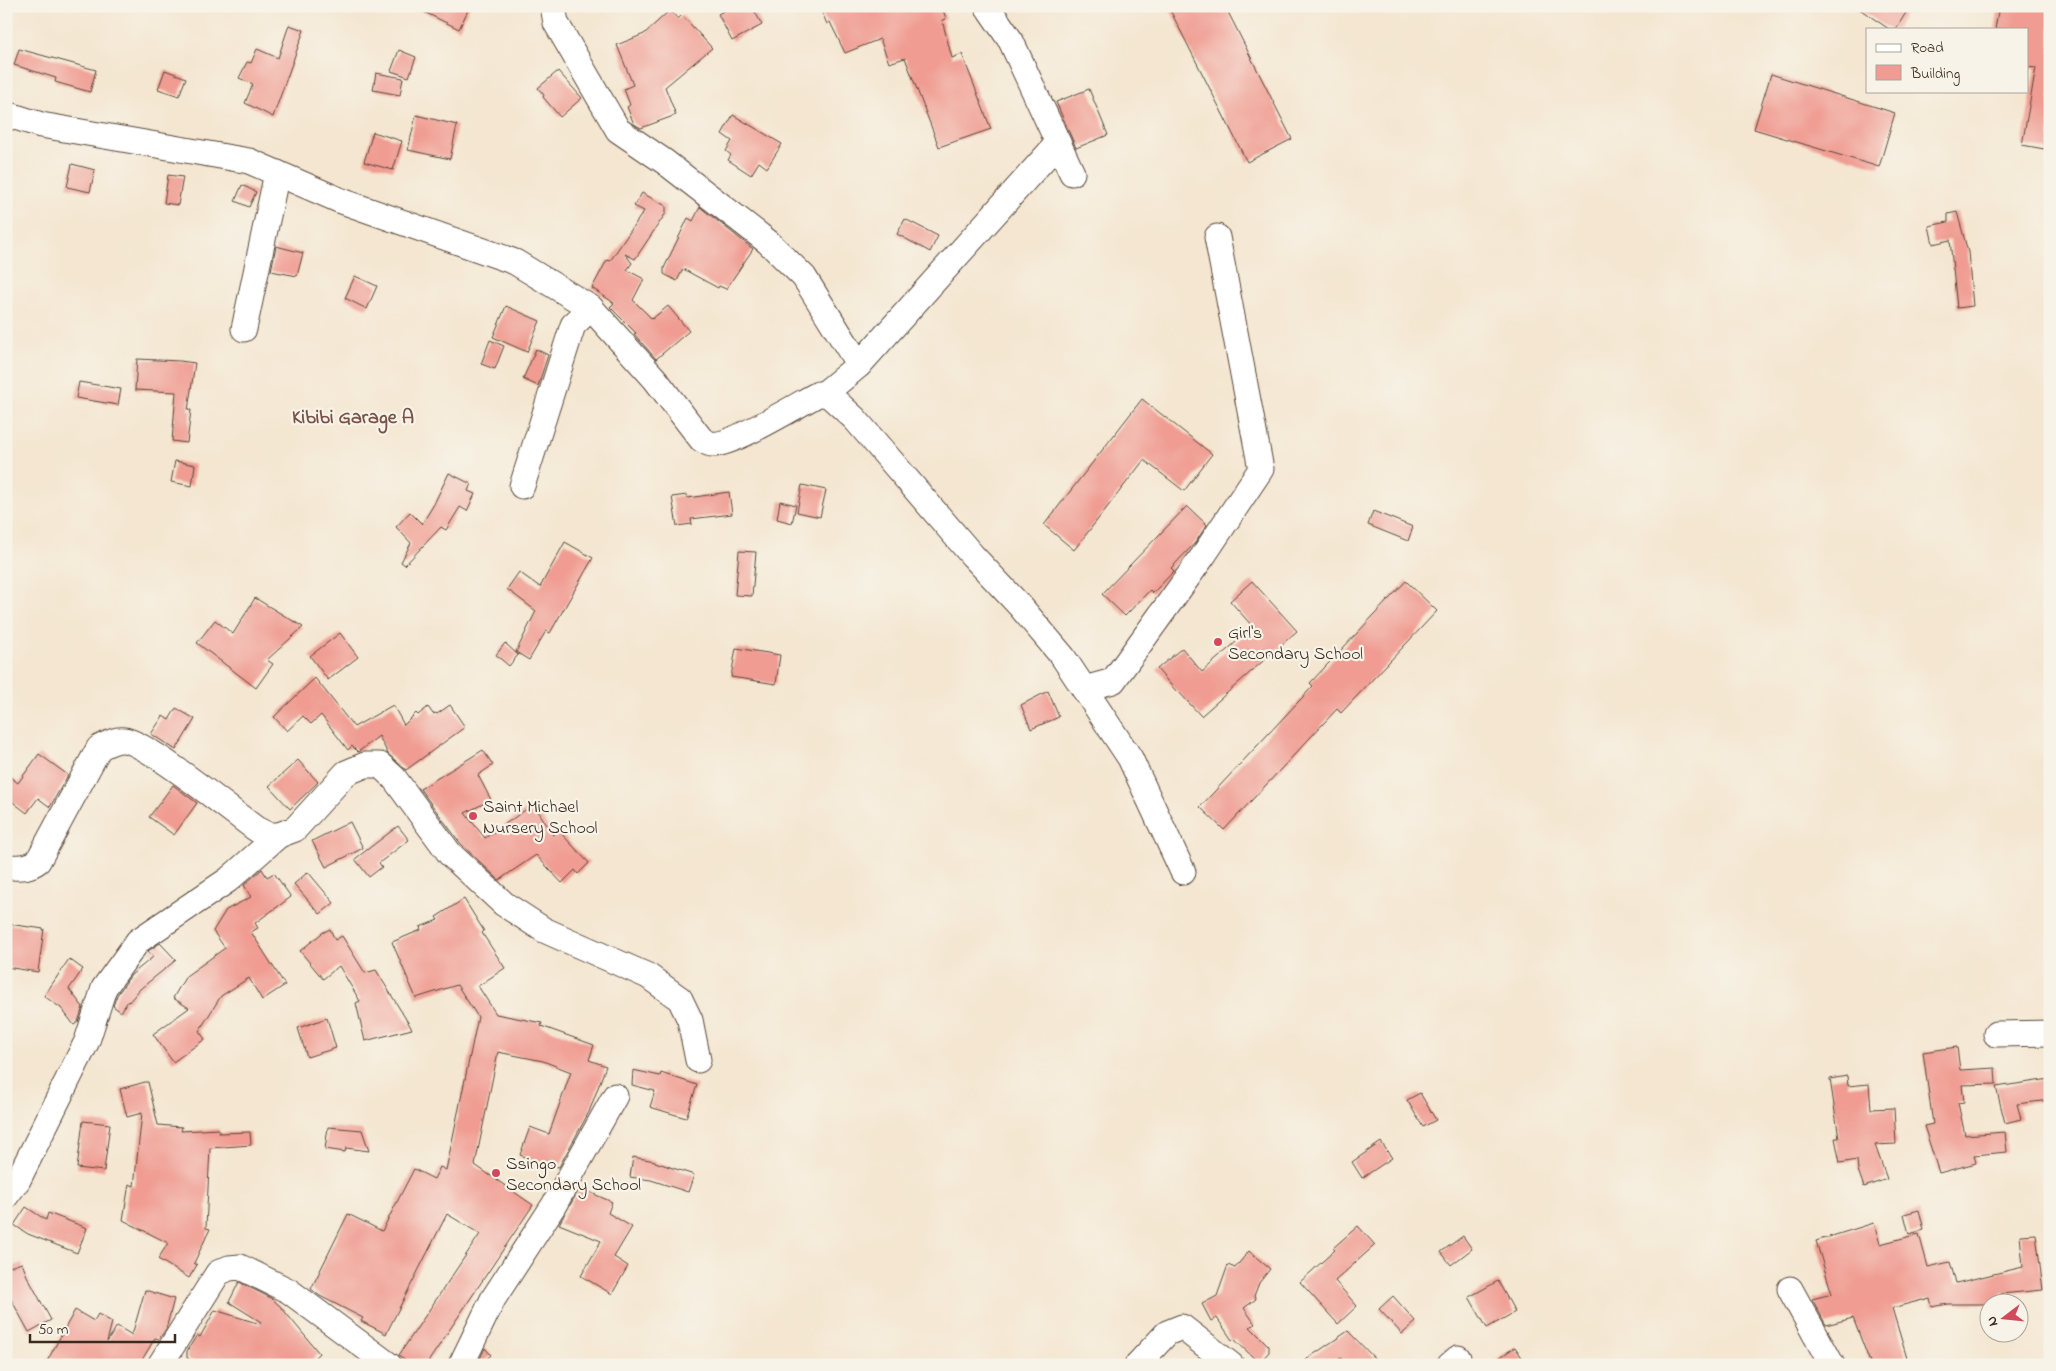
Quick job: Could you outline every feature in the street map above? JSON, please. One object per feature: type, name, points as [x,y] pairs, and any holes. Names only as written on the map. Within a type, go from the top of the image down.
[{"type":"street","points":[[553,6],[556,23],[618,130],[664,162],[768,242],[804,278],[859,365]]},
{"type":"street","points":[[987,6],[1011,41],[1072,173]]},
{"type":"street","points":[[6,114],[41,125],[249,162],[339,200],[515,262],[591,308],[655,379],[701,439],[712,444],[722,443],[747,432],[818,394],[824,394],[838,403],[855,419],[1063,657],[1130,758],[1183,872]]},
{"type":"street","points":[[824,394],[859,365],[1058,143]]},
{"type":"street","points":[[244,329],[276,173]]},
{"type":"street","points":[[1084,689],[1113,681],[1203,556],[1261,468],[1217,237]]},
{"type":"street","points":[[522,486],[573,325],[591,308]]},
{"type":"street","points":[[6,866],[24,868],[38,861],[99,748],[116,740],[126,740],[150,752],[268,835],[279,835],[295,829],[346,773],[365,765],[380,765],[394,778],[450,854],[504,904],[544,930],[648,976],[680,999],[690,1020],[698,1060]]},
{"type":"street","points":[[6,1196],[18,1180],[87,1041],[104,988],[138,941],[228,880],[279,835]]},
{"type":"street","points":[[1996,1034],[2050,1033]]},
{"type":"street","points":[[460,1365],[493,1298],[554,1205],[615,1096]]},
{"type":"street","points":[[160,1365],[218,1273],[228,1268],[240,1267],[289,1292],[389,1365]]},
{"type":"street","points":[[1790,1289],[1832,1365]]},
{"type":"street","points":[[1137,1365],[1167,1333],[1182,1327],[1231,1365]]},
{"type":"building","points":[[412,6],[470,6],[459,29]]},
{"type":"building","points":[[733,6],[752,6],[762,25],[732,41],[718,14]]},
{"type":"building","points":[[819,6],[942,6],[946,19],[942,20],[952,58],[962,54],[991,129],[939,147],[905,58],[889,63],[880,39],[845,53],[830,22],[827,24]]},
{"type":"building","points":[[1168,6],[1225,6],[1292,139],[1247,162]]},
{"type":"building","points":[[1855,6],[1910,6],[1897,28],[1888,28]]},
{"type":"building","points":[[1999,6],[2050,6],[2050,150],[2022,145],[2036,68],[2028,67],[2028,28],[1995,28]]},
{"type":"building","points":[[670,10],[678,19],[682,15],[712,48],[665,87],[676,115],[641,128],[634,124],[627,107],[630,105],[624,89],[633,85],[617,45],[644,34]]},
{"type":"building","points":[[289,25],[304,30],[273,117],[245,103],[253,84],[239,78],[247,62],[251,63],[257,49],[278,58]]},
{"type":"building","points":[[19,49],[96,70],[90,92],[55,82],[56,78],[14,65]]},
{"type":"building","points":[[399,50],[416,57],[409,77],[391,71]]},
{"type":"building","points":[[165,70],[186,78],[179,96],[158,89]]},
{"type":"building","points":[[558,71],[582,98],[560,117],[538,88]]},
{"type":"building","points":[[376,73],[403,78],[400,95],[373,90]]},
{"type":"building","points":[[1771,74],[1895,113],[1879,167],[1754,129]]},
{"type":"building","points":[[1089,89],[1108,135],[1076,148],[1056,102]]},
{"type":"building","points":[[416,115],[457,125],[450,159],[408,150]]},
{"type":"building","points":[[733,115],[782,144],[767,168],[759,162],[751,175],[728,160],[731,155],[726,151],[732,141],[722,134]]},
{"type":"building","points":[[373,132],[402,141],[393,170],[364,162]]},
{"type":"building","points":[[72,164],[95,170],[90,192],[67,187]]},
{"type":"building","points":[[168,175],[183,177],[178,205],[164,203]]},
{"type":"building","points":[[242,185],[256,192],[249,207],[235,201]]},
{"type":"building","points":[[642,193],[666,206],[666,213],[635,259],[625,254],[632,263],[627,270],[644,279],[633,300],[652,319],[668,306],[689,331],[656,359],[634,334],[636,333],[610,307],[614,303],[592,288],[607,260],[610,261],[644,211],[634,206]]},
{"type":"building","points":[[700,207],[753,249],[726,289],[719,286],[718,288],[683,269],[677,281],[664,274],[664,268],[688,218],[693,221]]},
{"type":"building","points":[[1957,212],[1968,252],[1973,306],[1957,308],[1950,240],[1933,244],[1929,226],[1948,222],[1948,214]]},
{"type":"building","points":[[905,219],[938,236],[930,252],[897,234]]},
{"type":"building","points":[[276,246],[303,253],[297,276],[271,271]]},
{"type":"building","points":[[355,276],[377,286],[367,309],[345,298]]},
{"type":"building","points":[[506,306],[540,321],[527,352],[493,337]]},
{"type":"building","points":[[490,340],[504,346],[495,369],[481,364]]},
{"type":"building","points":[[536,349],[548,355],[538,386],[523,379]]},
{"type":"building","points":[[137,359],[195,363],[188,410],[191,410],[187,443],[172,441],[176,392],[135,390]]},
{"type":"building","points":[[79,382],[121,389],[118,405],[76,398]]},
{"type":"building","points":[[1142,399],[1212,454],[1184,491],[1144,460],[1074,550],[1044,525]]},
{"type":"building","points":[[175,461],[195,465],[192,486],[171,482]]},
{"type":"building","points":[[449,473],[471,484],[468,491],[475,494],[467,511],[460,507],[446,530],[441,527],[405,565],[401,562],[411,543],[396,527],[410,512],[422,524]]},
{"type":"building","points":[[802,485],[826,490],[820,517],[797,512]]},
{"type":"building","points":[[729,492],[732,514],[691,519],[692,524],[677,526],[672,497],[687,495],[688,498]]},
{"type":"building","points":[[780,501],[796,505],[792,523],[777,519]]},
{"type":"building","points":[[1187,506],[1207,525],[1195,543],[1171,568],[1174,571],[1153,593],[1150,590],[1125,616],[1102,594]]},
{"type":"building","points":[[1373,511],[1413,527],[1408,541],[1368,525]]},
{"type":"building","points":[[565,542],[593,558],[550,633],[546,631],[529,660],[516,652],[536,611],[507,589],[519,572],[540,587]]},
{"type":"building","points":[[739,551],[756,552],[752,596],[735,595]]},
{"type":"building","points":[[1252,581],[1297,631],[1201,716],[1157,669],[1182,648],[1202,672],[1253,627],[1230,601]]},
{"type":"building","points":[[1406,581],[1437,611],[1341,713],[1337,709],[1224,830],[1200,807],[1313,686],[1310,683]]},
{"type":"building","points":[[255,598],[303,627],[267,660],[273,664],[256,688],[197,643],[215,620],[233,634]]},
{"type":"building","points":[[340,633],[358,657],[328,680],[310,656]]},
{"type":"building","points":[[505,643],[518,655],[509,666],[496,655]]},
{"type":"building","points":[[736,648],[780,655],[776,684],[731,677]]},
{"type":"building","points":[[315,678],[354,727],[393,705],[404,725],[416,713],[418,715],[428,707],[433,714],[437,714],[450,705],[465,727],[406,770],[388,754],[379,736],[358,752],[352,746],[348,750],[321,715],[311,724],[303,716],[287,731],[274,717]]},
{"type":"building","points":[[1048,691],[1059,717],[1031,729],[1021,705]]},
{"type":"building","points":[[176,708],[195,719],[176,750],[151,734],[163,716],[169,720]]},
{"type":"building","points":[[483,750],[493,765],[478,775],[491,800],[465,813],[485,838],[534,804],[553,835],[558,830],[589,863],[578,874],[575,870],[562,883],[536,855],[499,880],[461,844],[420,789]]},
{"type":"building","points":[[39,754],[68,775],[50,807],[38,798],[27,813],[6,797],[6,774],[18,783]]},
{"type":"building","points":[[298,760],[318,782],[290,809],[269,786]]},
{"type":"building","points":[[173,785],[197,803],[174,835],[149,817]]},
{"type":"building","points":[[350,822],[363,848],[326,867],[312,841]]},
{"type":"building","points":[[398,826],[409,840],[379,863],[382,867],[369,877],[355,859]]},
{"type":"building","points":[[262,869],[267,877],[274,873],[291,897],[255,923],[258,928],[251,932],[285,985],[262,1000],[249,978],[221,996],[199,1031],[205,1039],[173,1062],[153,1034],[189,1008],[173,998],[186,976],[225,948],[213,931],[226,910],[251,897],[244,885]]},
{"type":"building","points":[[308,872],[334,903],[320,914],[294,884]]},
{"type":"building","points":[[464,899],[484,931],[482,933],[505,968],[478,986],[496,1014],[542,1023],[541,1026],[594,1045],[589,1060],[606,1066],[589,1112],[559,1167],[545,1165],[520,1155],[530,1127],[549,1134],[571,1072],[543,1061],[498,1052],[475,1165],[533,1205],[426,1365],[412,1365],[399,1355],[480,1234],[447,1214],[386,1334],[361,1321],[363,1318],[320,1296],[311,1289],[348,1214],[382,1231],[414,1169],[434,1179],[440,1167],[446,1170],[478,1017],[457,985],[416,998],[392,942],[421,930],[420,927],[438,920],[436,917]]},
{"type":"building","points":[[8,924],[44,929],[38,972],[6,967]]},
{"type":"building","points":[[330,929],[335,940],[342,936],[365,973],[376,970],[412,1029],[365,1041],[356,1003],[360,1001],[339,966],[323,979],[300,951],[322,933]]},
{"type":"building","points":[[160,943],[176,960],[140,989],[128,1001],[121,1012],[113,1006],[117,995],[131,975],[153,957],[148,951]]},
{"type":"building","points":[[69,959],[83,969],[69,989],[83,1007],[78,1022],[74,1025],[61,1008],[44,996]]},
{"type":"building","points":[[327,1018],[336,1048],[307,1057],[298,1028]]},
{"type":"building","points":[[1957,1047],[1960,1070],[1995,1068],[1996,1084],[1962,1085],[1964,1102],[1958,1103],[1965,1135],[2005,1132],[2007,1152],[1974,1155],[1976,1163],[1939,1173],[1924,1126],[1933,1124],[1923,1052]]},
{"type":"building","points":[[633,1070],[660,1076],[661,1073],[697,1085],[686,1118],[650,1107],[655,1091],[632,1085]]},
{"type":"building","points":[[1847,1076],[1848,1086],[1869,1084],[1871,1109],[1894,1108],[1896,1144],[1875,1145],[1887,1179],[1864,1187],[1858,1170],[1857,1160],[1840,1163],[1835,1138],[1839,1138],[1830,1079]]},
{"type":"building","points":[[2050,1079],[2050,1100],[2017,1104],[2021,1119],[2005,1123],[1996,1087]]},
{"type":"building","points":[[148,1082],[158,1125],[182,1127],[181,1131],[219,1129],[219,1133],[250,1132],[251,1145],[210,1148],[206,1228],[210,1229],[194,1263],[197,1265],[189,1278],[158,1259],[168,1243],[123,1220],[129,1184],[134,1186],[142,1113],[127,1117],[120,1089]]},
{"type":"building","points":[[1420,1093],[1436,1120],[1423,1127],[1407,1100]]},
{"type":"building","points":[[83,1121],[110,1124],[104,1171],[77,1168]]},
{"type":"building","points":[[328,1127],[362,1130],[369,1151],[346,1148],[345,1152],[325,1149]]},
{"type":"building","points":[[1381,1142],[1392,1158],[1362,1178],[1352,1162]]},
{"type":"building","points":[[633,1157],[655,1161],[694,1175],[688,1192],[651,1180],[630,1177]]},
{"type":"building","points":[[580,1188],[612,1202],[608,1213],[632,1227],[614,1257],[628,1266],[612,1294],[581,1276],[601,1241],[559,1224]]},
{"type":"building","points":[[26,1207],[46,1220],[48,1213],[87,1228],[77,1253],[28,1234],[14,1225]]},
{"type":"building","points":[[1919,1210],[1924,1230],[1909,1234],[1904,1214]]},
{"type":"building","points":[[1874,1223],[1880,1244],[1919,1234],[1928,1267],[1950,1262],[1956,1283],[2023,1267],[2020,1235],[2036,1234],[2043,1290],[1978,1294],[1978,1304],[1948,1304],[1932,1307],[1930,1298],[1892,1308],[1909,1365],[1871,1365],[1853,1318],[1826,1325],[1812,1299],[1832,1294],[1816,1241]]},
{"type":"building","points":[[1358,1226],[1375,1245],[1335,1281],[1357,1306],[1338,1324],[1300,1282],[1335,1250],[1333,1248]]},
{"type":"building","points":[[1463,1236],[1472,1249],[1451,1265],[1441,1252]]},
{"type":"building","points":[[1249,1251],[1270,1269],[1259,1283],[1254,1296],[1256,1299],[1244,1308],[1255,1324],[1250,1327],[1269,1346],[1269,1352],[1259,1363],[1234,1339],[1232,1340],[1217,1318],[1211,1321],[1202,1304],[1217,1296],[1228,1265],[1235,1268]]},
{"type":"building","points":[[22,1263],[51,1320],[29,1332],[6,1290],[6,1268]]},
{"type":"building","points":[[1498,1281],[1515,1312],[1487,1328],[1469,1297]]},
{"type":"building","points":[[239,1282],[271,1298],[281,1307],[319,1353],[308,1365],[199,1365],[187,1358],[187,1351],[197,1335],[200,1337],[215,1310],[260,1324],[261,1322],[229,1302]]},
{"type":"building","points":[[145,1290],[174,1299],[166,1329],[159,1339],[155,1338],[139,1365],[45,1365],[75,1310],[94,1321],[98,1314],[112,1322],[107,1342],[117,1326],[132,1335]]},
{"type":"building","points":[[1393,1296],[1416,1322],[1402,1334],[1379,1309]]},
{"type":"building","points":[[1348,1331],[1381,1365],[1345,1365],[1341,1358],[1331,1365],[1298,1365]]},
{"type":"building","points":[[1515,1347],[1527,1365],[1489,1365]]},
{"type":"building","points":[[485,1348],[491,1355],[480,1365],[477,1365]]},
{"type":"place","name":"Girl's Secondary School","points":[[1218,642]]},
{"type":"place","name":"Saint Michael Nursery School","points":[[473,816]]},
{"type":"place","name":"Ssingo Secondary School","points":[[496,1173]]},
{"type":"district","name":"Kibibi Garage A","points":[[353,416]]}]
